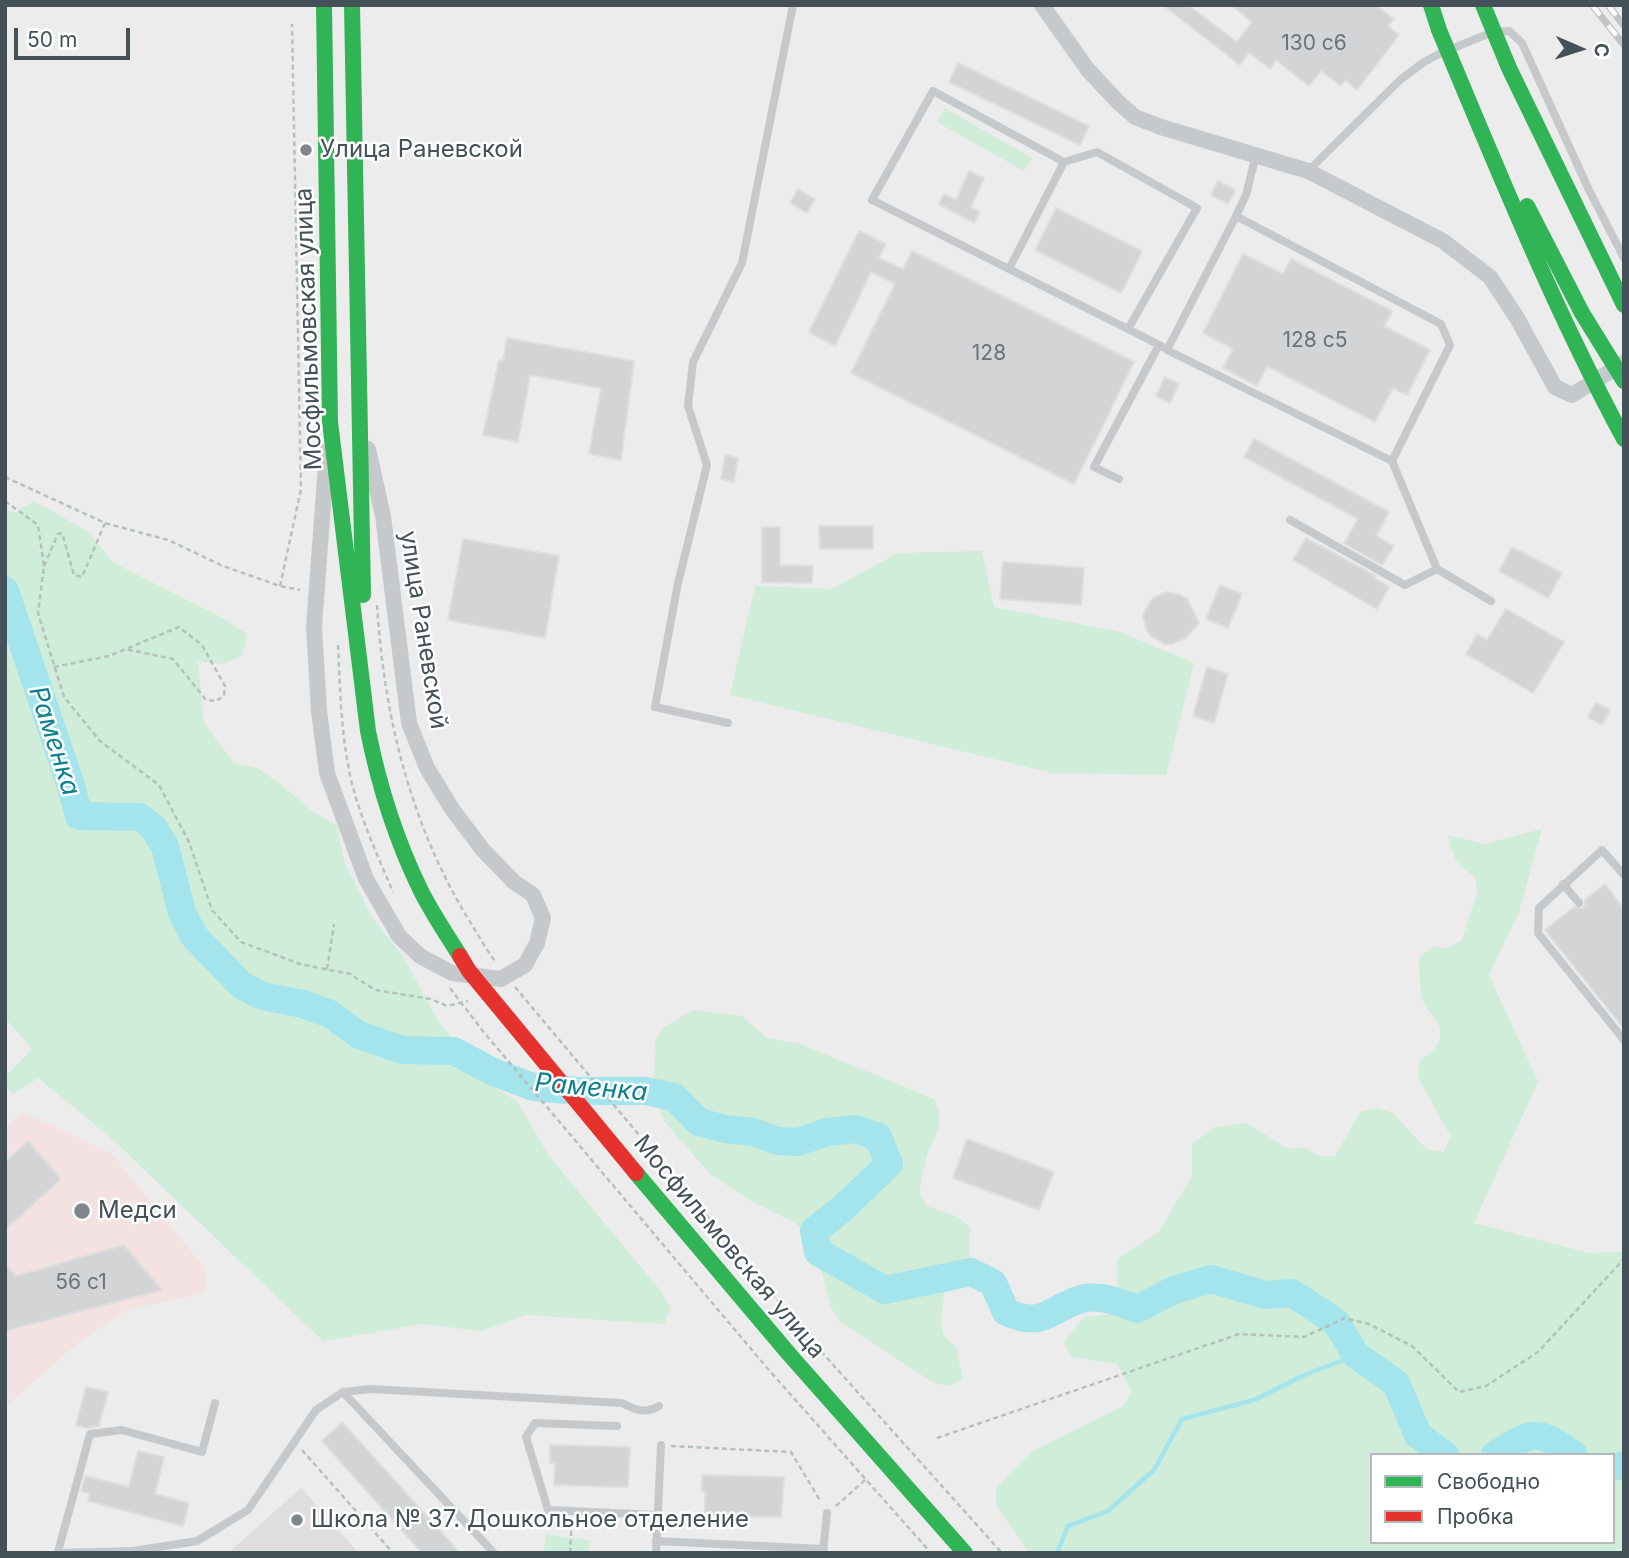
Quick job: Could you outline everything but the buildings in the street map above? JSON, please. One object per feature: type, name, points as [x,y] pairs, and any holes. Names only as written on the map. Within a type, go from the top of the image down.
[{"type":"street","name":"Мосфильмовская улица","points":[[324,5],[330,422],[368,731],[388,812],[421,891],[469,971],[789,1354],[965,1553]]},
{"type":"street","name":"Мосфильмовская улица","points":[[352,5],[362,423],[363,691]]},
{"type":"street","points":[[1042,5],[1088,70],[1135,117],[1308,171],[1443,242],[1489,277],[1517,318],[1555,387],[1572,395],[1624,363]]},
{"type":"street","points":[[1431,5],[1444,43],[1536,259],[1583,363],[1624,439]]},
{"type":"street","points":[[1438,5],[1524,202],[1582,313],[1624,381]]},
{"type":"street","points":[[1483,5],[1509,68],[1624,305]]},
{"type":"street","points":[[1604,265],[1624,295]]},
{"type":"street","name":"улица Раневской","points":[[330,422],[314,627],[319,711],[327,773],[366,878],[399,936],[420,956],[452,973],[501,979],[525,965],[537,943],[544,918],[533,895],[514,882],[483,850],[452,809],[428,768],[409,723],[383,516],[362,423]]},
{"type":"lane","points":[[727,723],[655,707],[678,583],[707,465],[688,406],[693,362],[742,264],[793,5]]},
{"type":"lane","points":[[1308,171],[1400,80],[1424,62],[1441,52],[1493,32],[1509,31],[1521,43],[1589,190],[1624,258]]},
{"type":"lane","points":[[1128,329],[1197,208],[1097,152],[1064,162],[933,92],[872,200],[1167,350],[1392,461],[1437,569],[1492,601]]},
{"type":"lane","points":[[1167,350],[1236,216],[1256,155]]},
{"type":"lane","points":[[1009,269],[1064,162]]},
{"type":"lane","points":[[1236,216],[1441,324],[1450,345],[1392,461]]},
{"type":"lane","points":[[1119,480],[1094,467],[1159,345]]},
{"type":"lane","points":[[1290,520],[1405,585],[1437,569]]},
{"type":"lane","points":[[1624,875],[1602,850],[1539,908],[1538,933],[1624,1040]]},
{"type":"lane","points":[[1563,884],[1580,904]]},
{"type":"lane","points":[[215,1403],[202,1452],[122,1430],[90,1434],[57,1553],[133,1551],[197,1541],[248,1510],[316,1410],[343,1392],[371,1390],[491,1394],[622,1403],[640,1411],[652,1411],[659,1406]]},
{"type":"lane","points":[[343,1392],[494,1553]]},
{"type":"lane","points":[[617,1426],[535,1423],[526,1437],[548,1510],[657,1515]]},
{"type":"lane","points":[[656,1553],[661,1446]]},
{"type":"lane","points":[[656,1541],[823,1551],[827,1513]]},
{"type":"path","points":[[5,477],[105,523],[168,540],[223,566],[280,586],[301,489],[292,24]]},
{"type":"path","points":[[5,501],[38,525],[44,566],[38,613],[64,697],[100,741],[159,785],[189,842],[212,910],[241,942],[300,964],[349,974],[374,990],[431,999],[447,1006],[468,1001]]},
{"type":"path","points":[[44,566],[58,534],[62,533],[74,575],[82,577],[105,523]]},
{"type":"path","points":[[54,667],[109,656],[125,649],[179,627],[202,645],[225,687],[224,696],[216,701],[206,701],[173,659],[125,649]]},
{"type":"path","points":[[392,728],[414,804],[445,881],[499,966]]},
{"type":"path","points":[[327,969],[334,924]]},
{"type":"path","points":[[513,984],[810,1339],[1002,1553]]},
{"type":"path","points":[[937,1438],[1239,1334],[1304,1337],[1345,1318],[1369,1324],[1412,1346],[1459,1392],[1486,1386],[1538,1352],[1624,1259]]},
{"type":"path","points":[[768,1369],[931,1553]]},
{"type":"path","points":[[295,1442],[394,1553]]},
{"type":"path","points":[[661,1446],[791,1452],[827,1513],[866,1479]]},
{"type":"path","points":[[570,1553],[573,1511]]},
{"type":"shaded area","name":"Медси","points":[[22,1112],[112,1154],[205,1268],[205,1293],[129,1309],[77,1344],[5,1407],[5,1128]]},
{"type":"shaded area","name":"Школа № 37. Дошкольное отделение","points":[[301,1488],[359,1553],[228,1553]]},
{"type":"green space","points":[[945,108],[1032,158],[1024,171],[937,122]]},
{"type":"green space","points":[[34,501],[87,531],[114,563],[223,618],[247,634],[242,656],[222,664],[198,661],[204,723],[234,763],[257,768],[312,811],[337,826],[344,861],[372,917],[403,956],[438,1021],[494,1087],[517,1101],[549,1156],[659,1289],[671,1308],[664,1324],[526,1315],[481,1331],[423,1324],[323,1341],[110,1137],[38,1078],[14,1094],[5,1085],[5,1077],[32,1049],[5,1018],[5,509],[14,513]]},
{"type":"green space","points":[[982,551],[994,607],[1120,632],[1194,663],[1166,775],[1052,773],[730,695],[755,586],[832,589],[898,553]]},
{"type":"green space","points":[[1542,829],[1519,912],[1489,975],[1538,1082],[1474,1223],[1589,1253],[1624,1252],[1624,1553],[1029,1553],[996,1505],[996,1488],[1031,1452],[1123,1406],[1132,1392],[1117,1364],[1071,1357],[1064,1342],[1084,1317],[1116,1314],[1118,1258],[1159,1232],[1192,1176],[1192,1144],[1215,1127],[1247,1123],[1288,1149],[1305,1147],[1319,1156],[1335,1156],[1361,1111],[1377,1108],[1393,1113],[1426,1149],[1443,1152],[1451,1137],[1418,1077],[1420,1061],[1438,1044],[1441,1032],[1422,997],[1419,958],[1432,947],[1448,948],[1462,940],[1477,893],[1475,877],[1456,859],[1448,835],[1485,844]]},
{"type":"green space","points":[[693,1010],[742,1016],[767,1038],[800,1044],[934,1099],[940,1123],[926,1158],[919,1192],[927,1206],[958,1217],[970,1227],[970,1258],[946,1278],[941,1321],[944,1336],[956,1347],[963,1379],[950,1386],[934,1383],[839,1321],[831,1307],[814,1244],[804,1231],[792,1221],[749,1200],[710,1174],[664,1121],[654,1089],[655,1041],[664,1027]]},
{"type":"green space","points":[[546,1534],[591,1541],[589,1553],[543,1553]]},
{"type":"waterway","name":"Раменка","points":[[5,591],[79,816],[140,817],[153,827],[165,846],[182,913],[194,936],[241,985],[262,996],[303,1004],[330,1014],[359,1035],[403,1050],[454,1051],[493,1072],[533,1087],[578,1091],[646,1091],[674,1097],[699,1122],[725,1129],[754,1132],[777,1141],[798,1142],[827,1132],[856,1129],[878,1137],[889,1164],[842,1209],[814,1231],[818,1252],[885,1290],[971,1272],[993,1283],[1006,1312],[1028,1318],[1044,1316],[1078,1300],[1093,1297],[1137,1309],[1174,1290],[1211,1279],[1265,1295],[1292,1293],[1336,1322],[1356,1355],[1396,1383],[1418,1435],[1442,1453]]},
{"type":"waterway","points":[[1057,1553],[1068,1526],[1108,1511],[1154,1470],[1182,1419],[1254,1400],[1302,1376],[1356,1355]]},
{"type":"waterway","name":"Раменка","points":[[1498,1453],[1518,1441],[1534,1436],[1551,1440],[1571,1453]]},
{"type":"waterway","name":"Раменка","points":[[1615,1467],[1624,1465]]},
{"type":"railway","points":[[1592,5],[1624,45]]},
{"type":"railway","points":[[1608,5],[1624,26]]},
{"type":"traffic: fast","points":[[324,5],[330,422],[368,731],[383,792],[412,872],[425,899],[460,956]]},
{"type":"traffic: fast","points":[[352,5],[363,595]]},
{"type":"traffic: fast","points":[[1431,5],[1439,30],[1527,237],[1573,339],[1624,439]]},
{"type":"traffic: fast","points":[[1483,5],[1509,68],[1624,305]]},
{"type":"traffic: fast","points":[[1527,206],[1582,313],[1624,381]]},
{"type":"traffic: fast","points":[[636,1173],[789,1354],[965,1553]]},
{"type":"traffic: jam","points":[[460,956],[469,971],[636,1173]]},
{"type":"place","name":"Улица Раневской","points":[[306,150]]},
{"type":"place","name":"Медси","points":[[82,1211]]},
{"type":"place","name":"Школа № 37. Дошкольное отделение","points":[[297,1520]]}]
